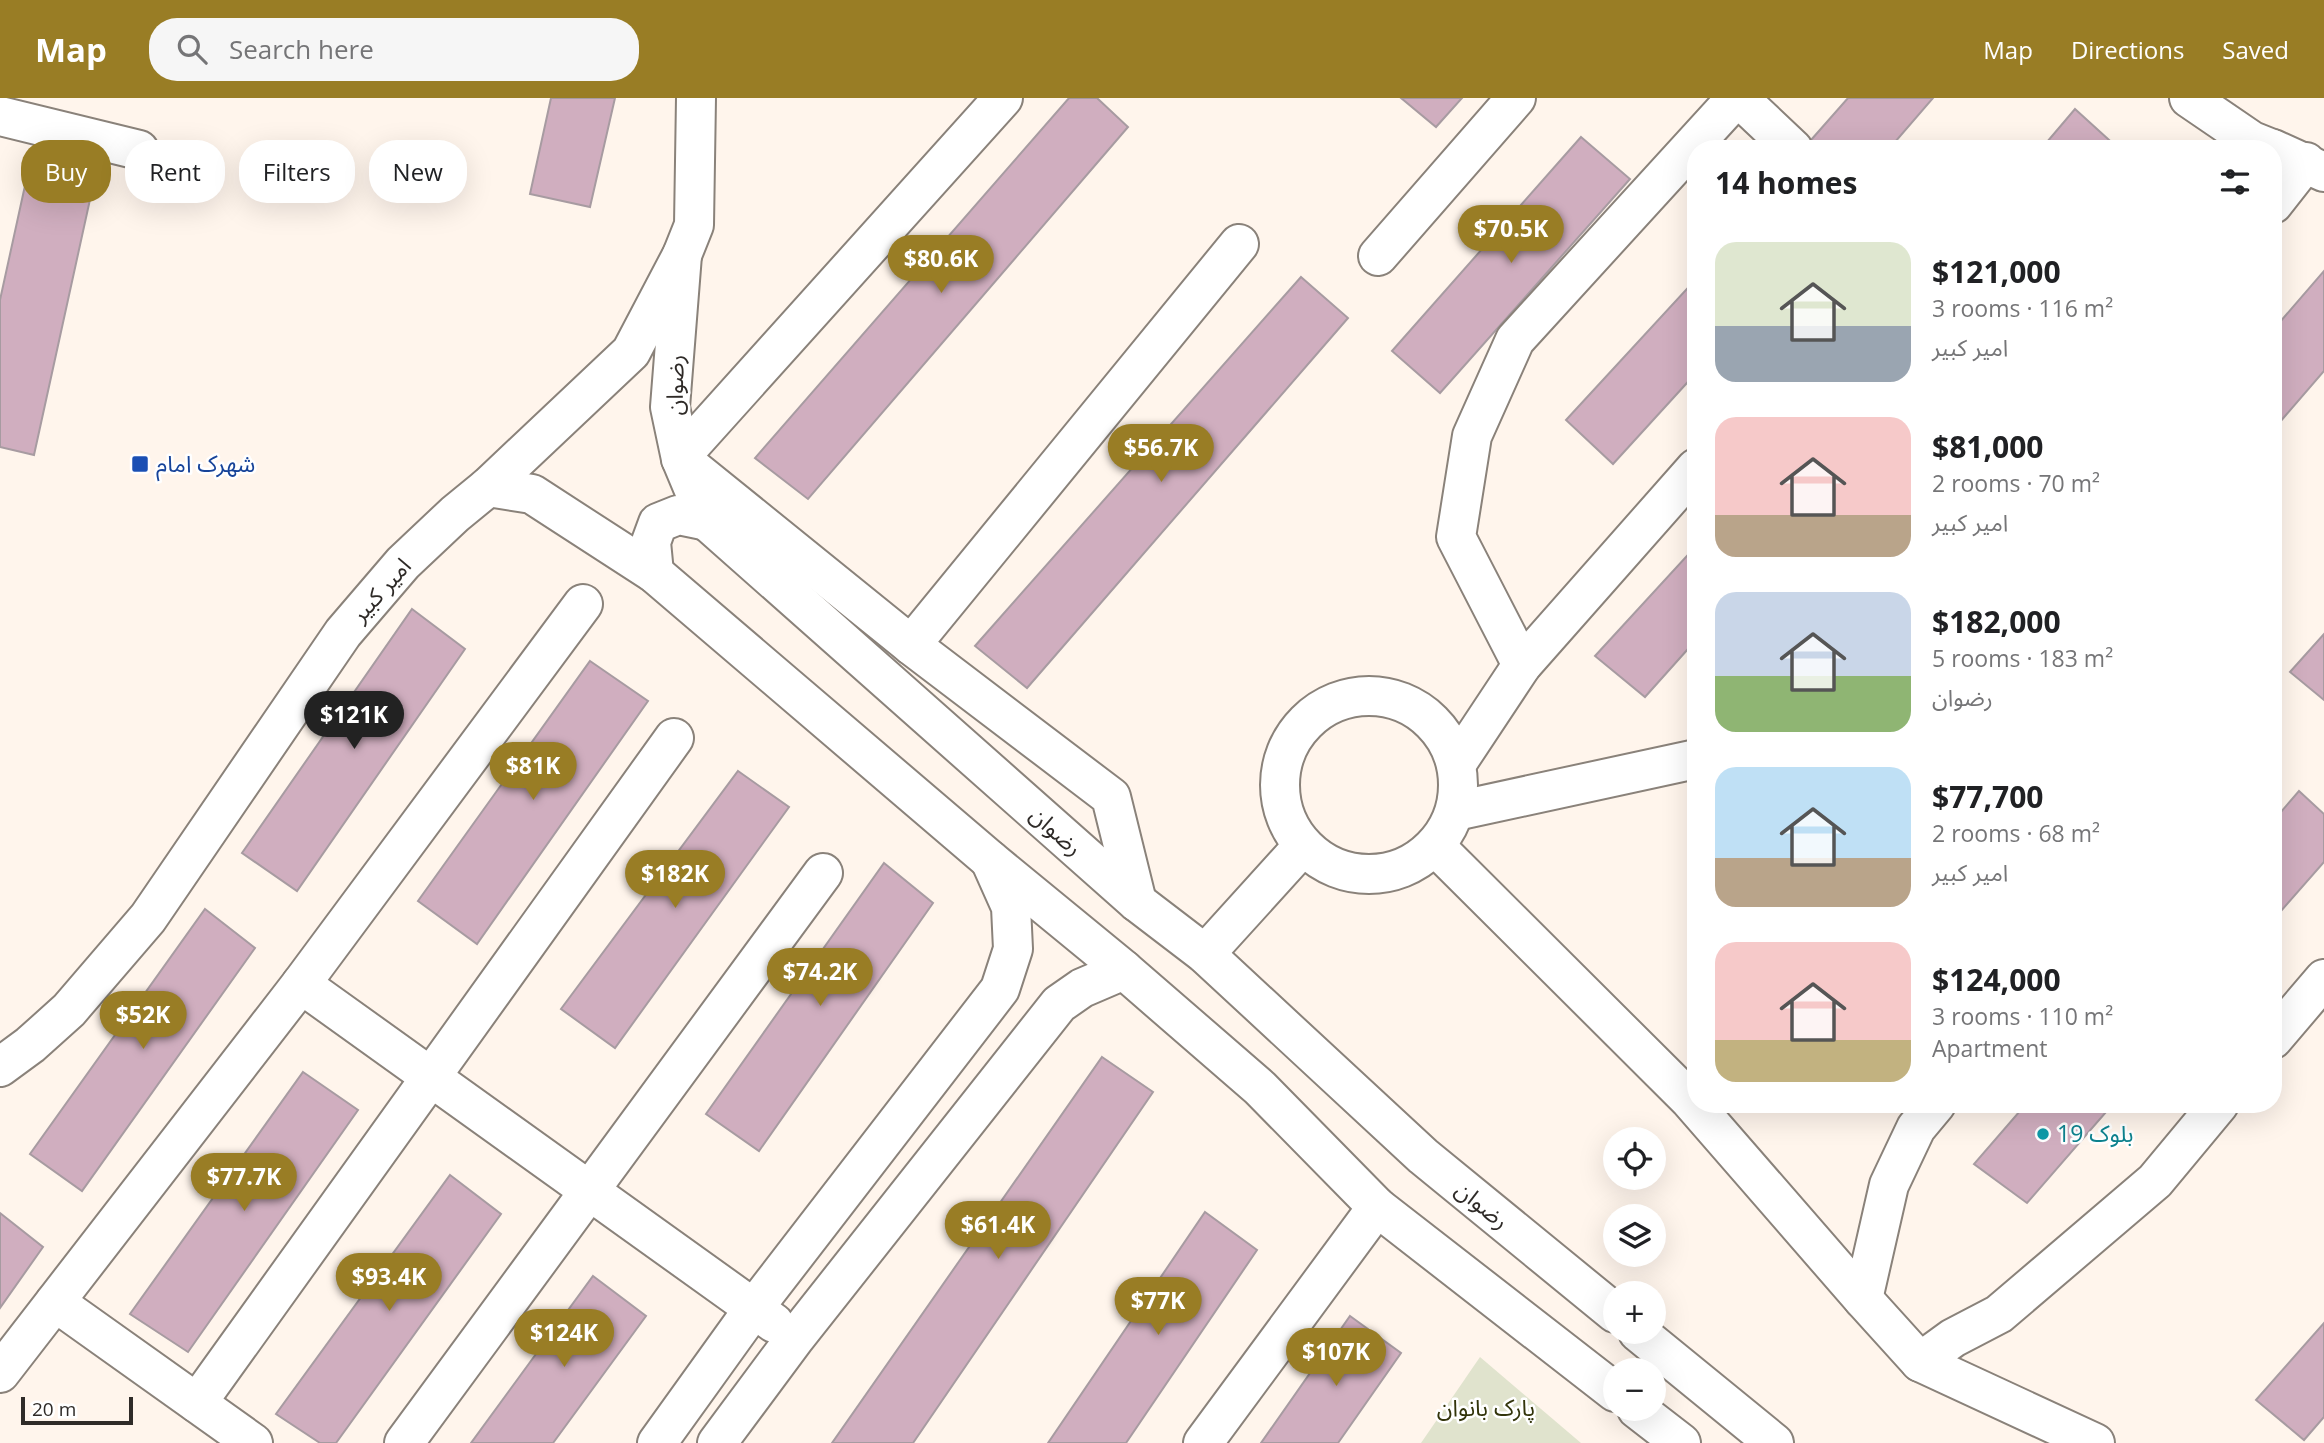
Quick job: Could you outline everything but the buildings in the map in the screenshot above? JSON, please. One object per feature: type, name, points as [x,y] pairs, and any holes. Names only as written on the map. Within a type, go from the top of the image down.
[{"type":"street","name":"امیر کبیر","points":[[0,1068],[69,1010],[148,918],[342,633],[403,563],[631,352],[682,256],[694,225],[696,98]]},
{"type":"street","points":[[1003,98],[681,457],[911,645],[1111,797],[1137,902]]},
{"type":"street","points":[[1378,256],[1516,98]]},
{"type":"street","points":[[1699,140],[1738,98],[1783,140]]},
{"type":"street","points":[[2189,98],[2251,140]]},
{"type":"street","points":[[0,116],[125,146]]},
{"type":"street","points":[[1522,665],[1456,537],[1472,436],[1515,340],[1687,153]]},
{"type":"street","points":[[2282,184],[2294,158]]},
{"type":"street","points":[[911,645],[1239,244]]},
{"type":"street","name":"رضوان","points":[[682,256],[670,407],[681,457],[706,521],[1137,902],[1205,954],[1423,1156],[1603,1303]]},
{"type":"street","points":[[1457,763],[1522,665],[1687,478]]},
{"type":"street","points":[[488,487],[532,494],[654,573],[1260,1088],[1377,1207],[1603,1383]]},
{"type":"street","points":[[654,573],[651,542],[658,523],[678,514],[706,521]]},
{"type":"street","points":[[0,1373],[301,984],[583,604]]},
{"type":"street","points":[[1378,693],[1429,716],[1457,763],[1459,787],[1456,811],[1435,846],[1394,872],[1345,872],[1302,847],[1278,798],[1287,744],[1325,704],[1378,693]]},
{"type":"street","points":[[197,1403],[674,738]]},
{"type":"street","points":[[1456,811],[1687,761]]},
{"type":"street","points":[[1435,846],[1687,1090]]},
{"type":"street","points":[[1205,954],[1302,847]]},
{"type":"street","points":[[657,1443],[754,1308],[1000,989],[1013,949],[1011,907],[990,860]]},
{"type":"street","points":[[404,1443],[823,873]]},
{"type":"street","points":[[717,1443],[795,1338],[1059,1004],[1082,988],[1124,970]]},
{"type":"street","points":[[2282,1028],[2324,979]]},
{"type":"street","points":[[301,984],[795,1338]]},
{"type":"street","points":[[1707,1113],[1863,1299],[1920,1362],[2095,1443]]},
{"type":"street","points":[[1863,1299],[1889,1185],[1916,1128],[1928,1113]]},
{"type":"street","points":[[1920,1362],[1953,1338],[1998,1314],[2155,1181],[2212,1113]]},
{"type":"street","points":[[1203,1443],[1377,1207]]},
{"type":"street","points":[[55,1302],[253,1443]]},
{"type":"street","points":[[1653,1344],[1774,1443]]},
{"type":"street","points":[[1653,1421],[1681,1443]]},
{"type":"green space","name":"پارک بانوان","points":[[1480,1357],[1581,1443],[1421,1443]]},
{"type":"place","name":"شهرک امام","points":[[140,464]]},
{"type":"place","name":"بلوک 19","points":[[2043,1134]]}]
